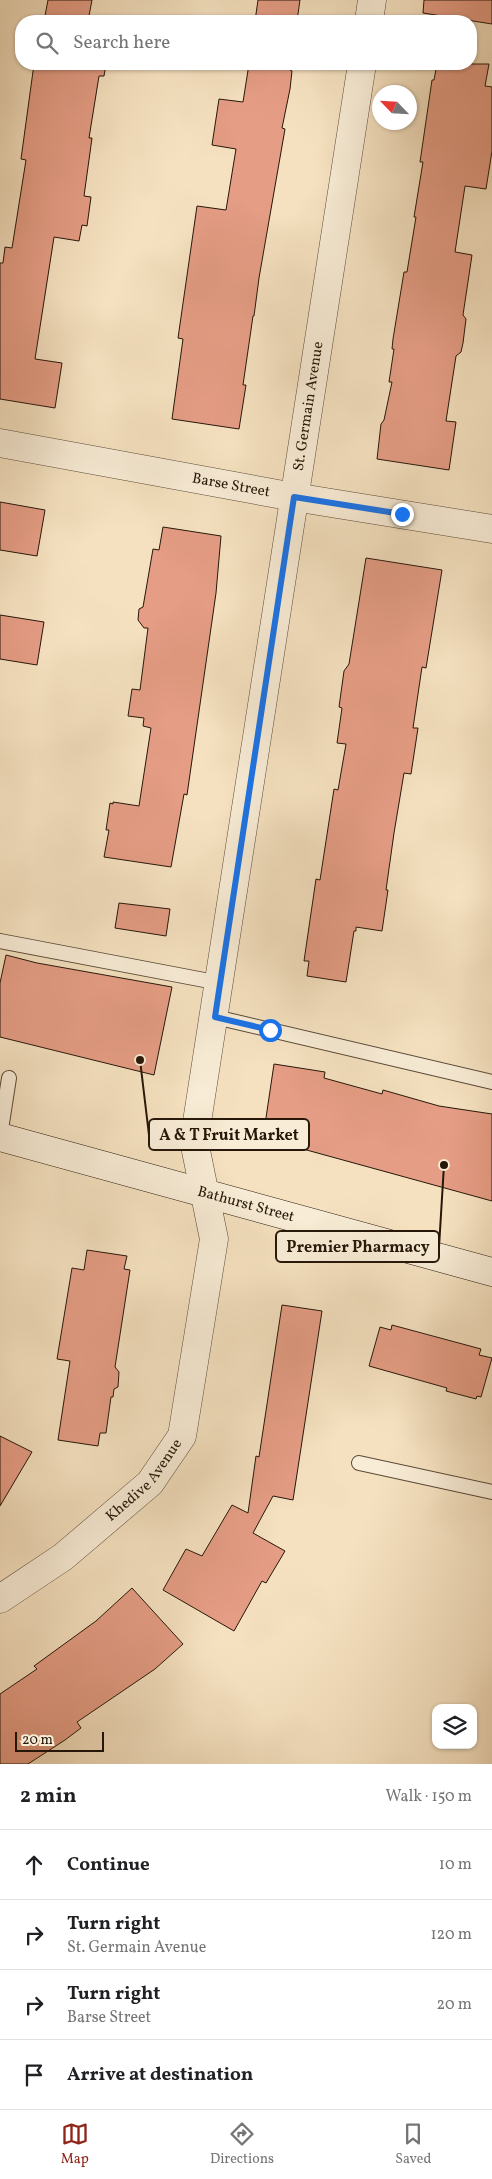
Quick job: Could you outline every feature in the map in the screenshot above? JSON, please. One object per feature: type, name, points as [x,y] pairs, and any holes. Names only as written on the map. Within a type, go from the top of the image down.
[{"type":"street","points":[[370,15],[372,0]]},
{"type":"street","name":"St. Germain Avenue","points":[[205,1192],[194,1141],[215,1017],[361,70]]},
{"type":"street","name":"Barse Street","points":[[0,444],[294,497],[492,529]]},
{"type":"street","name":"Bathurst Street","points":[[0,1136],[492,1272]]},
{"type":"street","name":"Khedive Avenue","points":[[0,1599],[63,1557],[150,1483],[182,1436],[214,1239],[205,1192]]},
{"type":"lane","points":[[0,941],[220,983]]},
{"type":"lane","points":[[215,1017],[492,1082]]},
{"type":"lane","points":[[0,1136],[9,1078]]},
{"type":"lane","points":[[358,1463],[492,1492]]},
{"type":"building","points":[[48,0],[92,0],[89,15],[45,15]]},
{"type":"building","points":[[258,0],[300,0],[298,15],[256,15]]},
{"type":"building","points":[[424,0],[492,0],[492,24],[477,22],[477,15],[436,15],[423,13]]},
{"type":"building","points":[[477,64],[489,64],[485,86],[492,87],[492,151],[486,189],[465,186],[455,252],[472,255],[463,315],[466,319],[463,343],[461,352],[456,356],[446,421],[456,422],[449,470],[377,459],[381,424],[384,420],[392,382],[389,382],[394,349],[392,349],[393,339],[404,272],[407,272],[416,217],[414,217],[423,162],[420,162],[432,80],[434,80],[436,70],[477,70]]},
{"type":"building","points":[[33,70],[105,70],[104,76],[99,76],[89,138],[92,138],[84,196],[91,197],[87,226],[82,225],[79,241],[54,237],[35,359],[62,363],[55,408],[0,399],[0,263],[3,263],[5,247],[12,248],[26,160],[21,159]]},
{"type":"building","points":[[248,70],[292,71],[282,128],[285,129],[253,316],[243,385],[246,385],[239,429],[172,419],[183,339],[178,338],[197,206],[226,210],[236,149],[212,145],[219,99],[243,102]]},
{"type":"building","points":[[0,502],[45,510],[37,556],[0,550]]},
{"type":"building","points":[[163,527],[221,536],[216,593],[187,795],[184,794],[171,867],[104,857],[109,830],[106,830],[110,803],[139,806],[151,728],[143,726],[144,718],[128,716],[132,689],[140,690],[148,628],[144,628],[138,620],[139,609],[143,607],[153,549],[159,550]]},
{"type":"building","points":[[366,558],[442,570],[426,668],[422,667],[413,728],[418,728],[411,774],[404,773],[394,833],[382,931],[356,927],[346,982],[307,976],[309,961],[304,961],[316,879],[320,880],[334,789],[338,790],[346,744],[337,743],[342,708],[339,707],[344,671],[349,664]]},
{"type":"building","points":[[0,615],[44,622],[37,665],[0,659]]},
{"type":"building","points":[[119,903],[170,909],[166,936],[115,928]]},
{"type":"building","points":[[6,955],[37,963],[172,987],[154,1075],[0,1037],[0,983]]},
{"type":"building","points":[[274,1064],[325,1072],[324,1078],[382,1094],[383,1090],[439,1106],[492,1114],[492,1201],[263,1138]]},
{"type":"building","points":[[87,1250],[127,1256],[124,1269],[130,1270],[115,1367],[119,1372],[118,1387],[114,1389],[113,1397],[111,1397],[106,1433],[100,1433],[98,1446],[58,1440],[70,1361],[57,1359],[72,1268],[84,1270]]},
{"type":"building","points":[[282,1305],[322,1311],[293,1500],[273,1496],[253,1533],[285,1551],[266,1583],[262,1581],[234,1631],[163,1590],[186,1549],[202,1556],[232,1505],[248,1513],[256,1456],[259,1457]]},
{"type":"building","points":[[392,1325],[481,1349],[479,1355],[492,1358],[481,1397],[477,1396],[476,1399],[446,1391],[447,1388],[369,1366],[380,1327],[391,1330]]},
{"type":"building","points":[[0,1436],[32,1452],[0,1506]]},
{"type":"building","points":[[132,1588],[183,1644],[155,1669],[77,1722],[81,1728],[65,1740],[28,1764],[0,1764],[0,1694],[37,1669],[34,1666],[96,1621]]},
{"type":"place","name":"A & T Fruit Market","points":[[140,1060]]},
{"type":"place","name":"Premier Pharmacy","points":[[444,1165]]},
{"type":"route","points":[[270,1030],[215,1017],[294,497],[402,514]]}]
